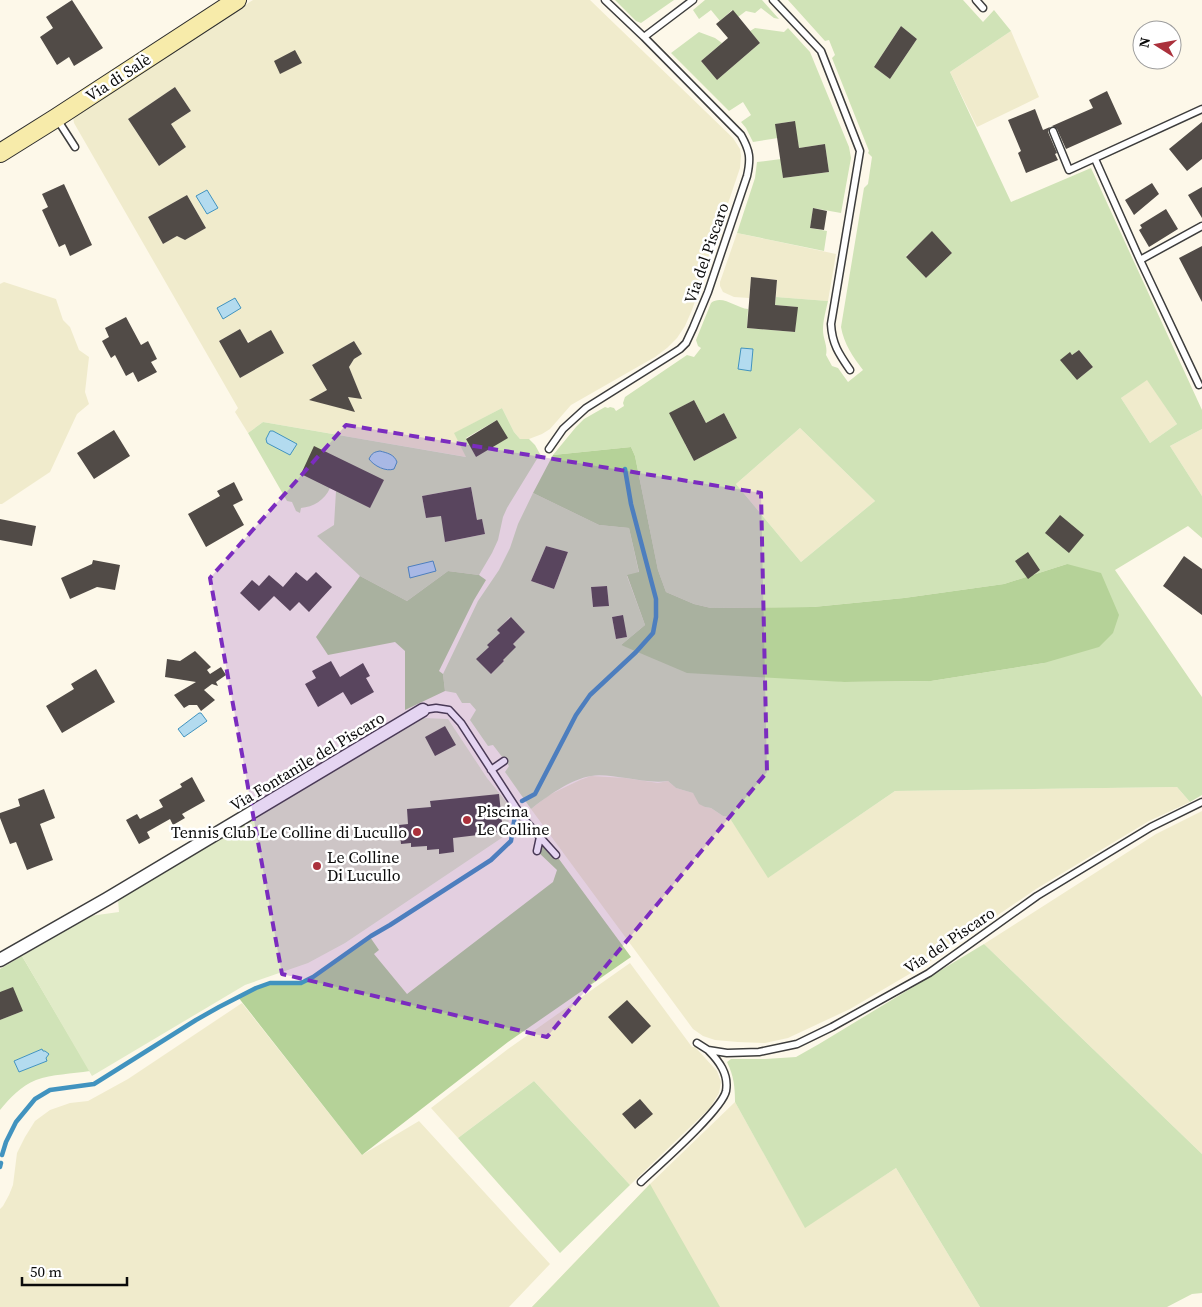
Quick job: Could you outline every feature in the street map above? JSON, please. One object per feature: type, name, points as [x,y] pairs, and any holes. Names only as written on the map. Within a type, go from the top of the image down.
[{"type":"main road","name":"Via di Salè","points":[[0,153],[237,0]]},
{"type":"street","name":"Via Fontanile del Piscaro","points":[[0,960],[107,899],[423,710]]},
{"type":"lane","name":"Via del Piscaro","points":[[549,449],[563,429],[586,408],[675,353],[686,343],[708,292],[747,176],[749,164],[750,153],[741,135],[605,0]]},
{"type":"lane","points":[[644,37],[693,0]]},
{"type":"lane","points":[[773,0],[821,51],[860,151],[831,324],[835,346],[850,370]]},
{"type":"lane","points":[[976,0],[983,8]]},
{"type":"lane","points":[[1053,130],[1069,170],[1202,109]]},
{"type":"lane","points":[[56,118],[75,147]]},
{"type":"lane","points":[[1095,159],[1199,385]]},
{"type":"lane","points":[[1140,260],[1202,226]]},
{"type":"lane","points":[[423,710],[436,708],[449,710],[461,723],[522,817],[556,855]]},
{"type":"lane","points":[[491,770],[504,760]]},
{"type":"lane","name":"Via del Piscaro","points":[[697,1043],[708,1050],[727,1053],[759,1052],[797,1044],[832,1027],[929,973],[1037,896],[1151,827],[1202,802]]},
{"type":"lane","points":[[537,851],[540,837]]},
{"type":"lane","points":[[642,1182],[710,1115],[724,1096],[726,1090],[724,1072],[720,1063],[708,1050]]},
{"type":"highlighted area","points":[[346,425],[761,493],[767,772],[547,1037],[282,974],[210,578]]},
{"type":"shaded area","points":[[253,0],[590,0],[733,138],[740,149],[740,168],[685,326],[667,348],[655,357],[571,405],[550,429],[542,434],[529,439],[520,439],[514,432],[502,408],[455,433],[467,457],[263,422],[248,433],[235,412],[238,408],[74,123],[73,117]],"holes":[[[175,87],[191,111],[171,124],[186,147],[159,166],[128,119]],[[187,195],[206,228],[185,240],[177,236],[163,244],[148,217]],[[240,329],[246,340],[251,342],[271,331],[284,353],[240,378],[219,341]],[[354,341],[362,354],[354,359],[349,367],[361,398],[348,397],[354,411],[310,400],[327,390],[312,365]]]},
{"type":"shaded area","points":[[1011,31],[1039,97],[977,127],[950,72]]},
{"type":"shaded area","points":[[737,233],[836,254],[828,301],[776,297],[777,280],[751,277],[749,298],[734,297],[723,292],[720,282]]},
{"type":"shaded area","points":[[4,282],[56,299],[63,320],[70,327],[79,350],[89,357],[85,392],[89,404],[77,414],[50,472],[0,504],[0,284]]},
{"type":"shaded area","points":[[1147,379],[1177,424],[1150,443],[1121,398]]},
{"type":"shaded area","points":[[800,428],[875,501],[801,562],[736,484]]},
{"type":"shaded area","points":[[1202,429],[1202,496],[1170,446]]},
{"type":"shaded area","points":[[591,776],[625,778],[658,783],[668,781],[676,788],[693,793],[705,807],[729,817],[769,877],[895,791],[1177,787],[1190,802],[1149,821],[1036,889],[923,966],[850,1009],[788,1038],[765,1043],[738,1042],[715,1040],[703,1036],[693,1029],[531,809],[549,795]]},
{"type":"shaded area","points":[[1202,811],[1202,1154],[984,944],[1156,834]]},
{"type":"shaded area","points":[[630,963],[692,1047],[695,1047],[717,1071],[721,1082],[719,1093],[710,1108],[630,1185],[534,1081],[458,1138],[431,1108],[508,1049]]},
{"type":"shaded area","points":[[242,1003],[362,1155],[419,1121],[550,1264],[509,1307],[0,1307],[0,1209],[13,1185],[17,1153],[35,1121],[50,1110],[70,1103],[88,1101],[128,1079]]},
{"type":"shaded area","points":[[735,1102],[805,1227],[896,1168],[980,1307],[532,1307],[650,1184]]},
{"type":"green space","points":[[615,0],[674,0],[641,23],[636,21]]},
{"type":"green space","points":[[705,0],[762,0],[779,19],[774,18],[761,8],[755,13],[746,11],[738,17],[732,10],[720,21],[711,10],[699,19],[693,10]]},
{"type":"green space","points":[[788,0],[963,0],[983,22],[994,10],[1011,31],[950,72],[1011,202],[1091,168],[1202,410],[1202,429],[1170,446],[1202,496],[1202,538],[1188,526],[1115,570],[1202,697],[1202,795],[1190,802],[1177,787],[895,791],[768,878],[729,817],[699,804],[693,793],[676,788],[668,781],[600,775],[591,776],[567,785],[531,809],[505,772],[509,766],[493,745],[488,746],[470,720],[476,710],[470,703],[462,703],[456,693],[445,691],[443,674],[478,601],[499,570],[510,548],[518,524],[533,493],[599,525],[629,528],[639,573],[627,576],[645,625],[621,645],[844,682],[931,681],[1044,663],[1067,564],[1004,584],[904,598],[813,607],[711,608],[694,604],[666,592],[658,570],[635,456],[631,447],[553,455],[584,419],[605,407],[614,408],[616,411],[624,406],[625,397],[687,355],[694,357],[701,348],[696,340],[711,303],[715,301],[720,300],[748,309],[747,328],[795,332],[797,307],[775,305],[776,297],[828,301],[823,326],[826,355],[832,366],[838,368],[848,382],[863,370],[849,350],[841,327],[864,188],[868,184],[872,157],[868,153],[869,151],[832,58],[835,55],[829,40],[825,41]],"holes":[[[901,26],[917,39],[890,79],[874,67]],[[932,232],[952,253],[926,278],[906,256]],[[1079,350],[1093,367],[1077,380],[1070,353],[1072,355]],[[1147,380],[1177,424],[1150,443],[1121,398]],[[694,400],[706,423],[724,413],[737,438],[694,461],[685,444],[689,441],[670,413]],[[800,428],[875,501],[801,562],[736,484]],[[546,546],[568,552],[554,589],[531,581]],[[607,586],[609,606],[593,607],[591,587]],[[622,615],[627,637],[616,639],[612,617]],[[510,617],[525,632],[513,644],[504,661],[491,674],[477,659],[489,647],[488,645],[500,633],[498,630]]]},
{"type":"green space","points":[[755,28],[784,32],[788,28],[810,52],[849,147],[851,158],[841,213],[813,208],[810,228],[827,231],[824,251],[737,233],[755,178],[757,162],[781,159],[783,178],[829,172],[825,144],[799,148],[794,121],[776,124],[778,138],[753,142],[741,122],[751,115],[743,102],[729,111],[671,53],[699,32],[715,38],[722,43],[701,61],[717,80],[760,43],[750,31]]},
{"type":"green space","points":[[502,408],[514,432],[520,439],[529,439],[540,454],[507,508],[498,540],[479,575],[448,571],[407,601],[360,576],[317,536],[334,525],[336,491],[330,488],[318,502],[301,508],[300,513],[296,511],[292,502],[287,501],[248,433],[263,422],[466,457],[454,433]],"holes":[[[497,420],[476,457],[466,438]],[[380,451],[395,458],[386,470],[375,465],[369,459]],[[471,487],[477,520],[482,520],[485,534],[445,542],[442,515],[426,518],[422,496]]]},
{"type":"green space","points":[[631,447],[635,456],[658,570],[666,592],[694,604],[711,608],[813,607],[904,598],[1004,584],[1067,564],[1101,573],[1119,615],[1113,633],[1099,647],[1044,663],[931,681],[844,682],[687,673],[621,645],[645,625],[627,575],[639,572],[629,528],[599,525],[533,493],[553,455]]},
{"type":"green space","points":[[448,571],[479,575],[486,580],[439,671],[443,674],[445,691],[405,710],[405,651],[395,642],[328,655],[316,637],[360,576],[407,601]]},
{"type":"green space","name":"Le Colline Di Lucullo","points":[[423,718],[448,719],[487,778],[508,804],[509,833],[345,943],[308,963],[245,985],[92,1076],[22,956],[90,916],[119,912],[118,900]]},
{"type":"green space","points":[[540,837],[556,855],[631,957],[508,1042],[362,1155],[238,997],[270,983],[301,983],[370,937],[379,950],[374,954],[407,994],[553,882],[557,870],[537,851]]},
{"type":"green space","points":[[984,944],[1202,1154],[1202,1293],[1192,1294],[1167,1307],[980,1307],[896,1168],[805,1228],[735,1102],[734,1082],[727,1062],[731,1059],[796,1057]]},
{"type":"green space","points":[[22,956],[90,1071],[55,1075],[36,1080],[21,1089],[0,1110],[0,1020],[23,1011],[0,992],[0,969]],"holes":[[[42,1049],[47,1061],[19,1072],[14,1061]]]},
{"type":"green space","points":[[534,1081],[630,1185],[560,1253],[458,1138]]},
{"type":"green space","points":[[650,1184],[720,1307],[532,1307]]},
{"type":"water","points":[[207,190],[218,208],[207,214],[196,196]]},
{"type":"water","points":[[235,298],[241,308],[223,319],[217,308]]},
{"type":"water","points":[[741,348],[753,349],[751,371],[738,369]]},
{"type":"water","points":[[270,431],[297,444],[290,455],[267,443],[266,439]]},
{"type":"water","points":[[380,451],[394,457],[397,462],[394,469],[380,468],[369,459],[373,453]]},
{"type":"water","points":[[433,561],[436,571],[410,578],[408,567]]},
{"type":"water","points":[[199,713],[207,721],[184,737],[178,729]]},
{"type":"water","points":[[42,1049],[49,1054],[46,1058],[47,1061],[19,1072],[14,1061]]},
{"type":"building","points":[[72,0],[103,48],[74,66],[69,57],[57,65],[40,37],[53,28],[46,17]]},
{"type":"building","points":[[733,10],[760,43],[717,80],[701,61],[728,38],[716,24]]},
{"type":"building","points":[[901,26],[917,39],[890,79],[874,67]]},
{"type":"building","points":[[295,50],[302,63],[280,74],[274,61]]},
{"type":"building","points":[[175,87],[191,111],[171,124],[186,147],[159,166],[128,119]]},
{"type":"building","points":[[1107,91],[1122,124],[1066,149],[1057,129],[1052,126],[1093,108],[1089,100]]},
{"type":"building","points":[[1035,109],[1043,130],[1050,127],[1048,132],[1058,160],[1026,173],[1018,153],[1021,151],[1008,120]]},
{"type":"building","points":[[795,121],[799,148],[825,144],[829,172],[783,178],[775,124]]},
{"type":"building","points":[[1202,122],[1202,159],[1187,171],[1169,149]]},
{"type":"building","points":[[1152,183],[1159,194],[1134,215],[1125,200]]},
{"type":"building","points":[[64,184],[92,245],[70,256],[65,244],[59,247],[42,210],[48,207],[42,194]]},
{"type":"building","points":[[1202,187],[1202,218],[1188,195]]},
{"type":"building","points":[[187,195],[206,228],[185,240],[177,236],[163,244],[148,217]]},
{"type":"building","points":[[813,208],[827,211],[824,230],[810,228]]},
{"type":"building","points":[[1166,209],[1178,229],[1149,247],[1139,230],[1142,228],[1140,225]]},
{"type":"building","points":[[932,231],[952,253],[926,278],[906,257]]},
{"type":"building","points":[[1202,246],[1202,302],[1179,258]]},
{"type":"building","points":[[751,277],[777,280],[775,305],[798,307],[795,332],[747,328]]},
{"type":"building","points":[[126,317],[141,345],[148,341],[157,359],[151,362],[157,372],[138,382],[133,372],[126,376],[115,355],[111,358],[102,341],[109,337],[105,328]]},
{"type":"building","points":[[240,329],[248,343],[271,330],[284,353],[240,378],[219,341]]},
{"type":"building","points":[[354,341],[362,354],[354,359],[349,367],[362,399],[348,397],[355,412],[309,400],[327,390],[312,365]]},
{"type":"building","points":[[1079,350],[1093,367],[1077,380],[1060,360],[1070,352],[1072,355]]},
{"type":"building","points":[[694,400],[706,423],[724,413],[737,438],[694,461],[669,413]]},
{"type":"building","points":[[497,420],[508,438],[476,457],[466,439]]},
{"type":"building","points":[[114,430],[130,456],[94,479],[77,453]]},
{"type":"building","points":[[314,446],[384,480],[370,508],[301,474]]},
{"type":"building","points":[[234,482],[243,500],[233,505],[244,525],[206,547],[188,514],[220,496],[217,491]]},
{"type":"building","points":[[471,487],[477,520],[482,519],[485,534],[445,542],[441,516],[426,518],[422,496]]},
{"type":"building","points":[[1060,515],[1084,535],[1069,553],[1045,533]]},
{"type":"building","points":[[0,519],[36,526],[32,546],[0,540]]},
{"type":"building","points":[[546,546],[568,552],[554,589],[531,581]]},
{"type":"building","points":[[1028,552],[1040,570],[1028,579],[1015,561]]},
{"type":"building","points":[[1184,556],[1202,569],[1202,615],[1163,586]]},
{"type":"building","points":[[93,560],[120,565],[115,590],[97,587],[70,599],[61,578],[92,564]]},
{"type":"building","points":[[296,572],[307,581],[316,572],[332,587],[309,612],[299,602],[290,611],[274,596],[259,611],[240,593],[252,580],[259,586],[269,575],[283,587]]},
{"type":"building","points":[[607,586],[609,606],[593,607],[591,587]]},
{"type":"building","points":[[623,615],[627,637],[616,639],[612,617]]},
{"type":"building","points":[[511,617],[525,632],[513,644],[516,647],[491,674],[476,659],[500,633],[497,630]]},
{"type":"building","points":[[195,651],[211,667],[207,670],[210,674],[221,667],[226,675],[216,682],[218,686],[212,684],[204,690],[215,700],[201,711],[197,705],[189,705],[184,708],[174,695],[196,682],[165,677],[167,659],[180,661]]},
{"type":"building","points":[[331,661],[340,677],[363,663],[370,676],[366,678],[374,692],[351,705],[343,692],[318,707],[305,684],[316,678],[312,671]]},
{"type":"building","points":[[96,669],[115,702],[62,733],[46,706],[74,689],[71,684]]},
{"type":"building","points":[[445,726],[456,745],[435,756],[425,737]]},
{"type":"building","points":[[192,777],[205,801],[182,814],[185,818],[173,825],[170,819],[147,832],[150,838],[139,844],[126,820],[137,814],[140,819],[163,807],[159,800],[182,787],[180,784]]},
{"type":"building","points":[[44,789],[55,818],[40,824],[53,860],[27,870],[16,842],[10,844],[0,818],[0,813],[20,806],[18,799]]},
{"type":"building","name":"Piscina Le Colline","points":[[499,794],[503,832],[453,838],[454,852],[439,854],[439,849],[427,850],[427,846],[411,847],[411,843],[401,844],[399,825],[408,824],[407,809],[431,807],[430,801]]},
{"type":"building","points":[[13,987],[23,1011],[0,1020],[0,992]]},
{"type":"building","points":[[627,1000],[651,1026],[632,1044],[608,1017]]},
{"type":"building","points":[[640,1099],[653,1114],[635,1129],[622,1114]]},
{"type":"waterway","points":[[522,801],[535,794],[576,715],[590,695],[636,652],[653,633],[656,617],[656,599],[631,504],[625,469]]},
{"type":"waterway","points":[[2,1155],[16,1122],[35,1099],[50,1090],[94,1084],[196,1020],[256,988],[270,983],[301,983],[313,977],[371,936],[491,860],[511,841],[515,815]]},
{"type":"waterway","points":[[0,1167],[1,1163]]},
{"type":"place","name":"Piscina Le Colline","points":[[467,820]]},
{"type":"place","name":"Tennis Club Le Colline di Lucullo","points":[[417,832]]},
{"type":"place","name":"Le Colline Di Lucullo","points":[[317,866]]}]
